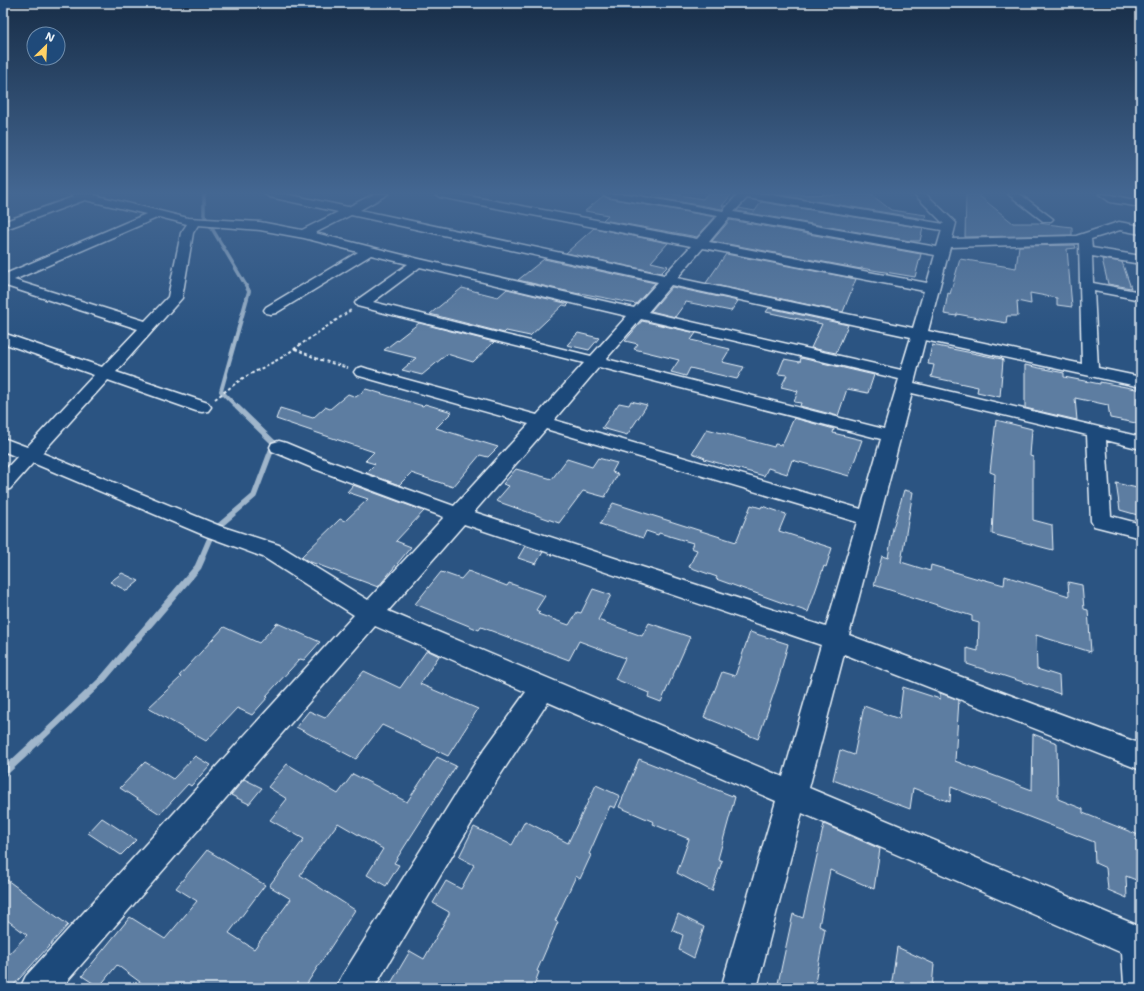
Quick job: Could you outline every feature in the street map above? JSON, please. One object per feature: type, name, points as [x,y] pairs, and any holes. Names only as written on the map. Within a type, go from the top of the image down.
[{"type":"street","points":[[3,280],[96,240]]},
{"type":"street","points":[[3,484],[31,456],[175,298],[186,240]]},
{"type":"street","points":[[329,240],[418,263],[638,314],[907,381],[1141,443]]},
{"type":"street","points":[[485,240],[1141,382]]},
{"type":"street","points":[[680,240],[932,288]]},
{"type":"street","points":[[38,988],[703,240]]},
{"type":"street","points":[[939,240],[1044,240]]},
{"type":"street","points":[[1077,240],[1085,244],[1141,260]]},
{"type":"street","points":[[1085,244],[1092,240]]},
{"type":"street","points":[[740,988],[945,241]]},
{"type":"street","points":[[1085,244],[1090,371]]},
{"type":"street","points":[[271,310],[368,250]]},
{"type":"street","points":[[362,303],[418,263]]},
{"type":"street","points":[[3,280],[148,327]]},
{"type":"street","points":[[1087,286],[1141,296]]},
{"type":"street","points":[[362,303],[892,436]]},
{"type":"street","points":[[3,338],[202,407]]},
{"type":"street","points":[[362,372],[542,422],[869,518]]},
{"type":"street","points":[[1096,432],[1101,521],[1141,531]]},
{"type":"street","points":[[3,444],[213,531],[271,551],[371,614],[1140,944],[1141,984]]},
{"type":"street","points":[[279,447],[322,465],[459,515],[835,640],[1141,757]]},
{"type":"street","points":[[3,472],[31,456]]},
{"type":"street","points":[[354,988],[487,770],[543,688]]},
{"type":"path","points":[[202,407],[212,402],[242,378],[281,358],[362,303]]},
{"type":"path","points":[[295,348],[318,359],[362,372]]},
{"type":"building","points":[[580,240],[654,240],[668,243],[651,262],[668,266],[661,273],[566,253]]},
{"type":"building","points":[[844,240],[921,254],[915,277],[861,269],[712,241]]},
{"type":"building","points":[[1075,245],[1076,248],[1067,249],[1072,307],[1057,305],[1057,298],[1030,293],[1031,304],[1017,301],[1018,316],[1007,316],[1006,323],[957,314],[957,316],[944,314],[948,293],[950,294],[960,259],[1016,268],[1019,246]]},
{"type":"building","points":[[726,254],[856,279],[843,312],[706,283]]},
{"type":"building","points":[[544,259],[655,283],[636,304],[579,294],[518,280]]},
{"type":"building","points":[[1102,259],[1122,262],[1131,288],[1108,284]]},
{"type":"building","points":[[672,287],[738,301],[731,311],[686,302],[675,317],[651,311]]},
{"type":"building","points":[[462,288],[498,297],[507,289],[569,304],[567,306],[563,305],[530,336],[506,331],[504,333],[430,314]]},
{"type":"building","points":[[769,308],[848,325],[836,353],[811,348],[822,324],[766,312]]},
{"type":"building","points":[[642,321],[696,333],[691,340],[730,349],[722,362],[744,367],[737,379],[690,368],[686,376],[671,372],[679,360],[634,349],[638,344],[625,341]]},
{"type":"building","points":[[419,323],[494,342],[473,362],[447,354],[422,375],[402,370],[416,358],[384,350]]},
{"type":"building","points":[[578,333],[599,338],[589,350],[567,345]]},
{"type":"building","points":[[932,345],[1002,359],[1000,397],[977,392],[978,387],[931,377],[934,365],[928,364]]},
{"type":"building","points":[[801,358],[874,375],[868,393],[847,389],[838,416],[800,406],[801,403],[794,402],[798,391],[781,387],[787,375],[778,374],[784,359],[800,362]]},
{"type":"building","points":[[1025,365],[1064,373],[1064,377],[1141,390],[1141,424],[1110,418],[1108,405],[1075,398],[1077,420],[1025,408]]},
{"type":"building","points":[[366,389],[423,406],[425,404],[452,412],[436,428],[498,447],[488,457],[480,455],[453,487],[411,473],[399,485],[366,473],[375,464],[365,461],[374,452],[276,419],[280,408],[313,418],[325,407],[330,409],[348,394],[356,397]]},
{"type":"building","points":[[631,401],[647,405],[627,435],[602,428],[619,403],[629,405]]},
{"type":"building","points":[[794,418],[834,429],[833,433],[862,440],[849,476],[792,460],[787,474],[768,468],[764,476],[704,459],[705,458],[692,453],[707,429],[774,447],[775,444],[782,445]]},
{"type":"building","points":[[996,420],[1032,429],[1030,456],[1033,457],[1033,520],[1052,525],[1053,550],[992,534],[995,474],[990,472]]},
{"type":"building","points":[[598,458],[617,463],[612,472],[618,474],[605,497],[583,491],[559,523],[496,501],[509,486],[503,484],[516,469],[552,479],[567,459],[592,467]]},
{"type":"building","points":[[1116,483],[1141,489],[1141,516],[1120,510]]},
{"type":"building","points":[[353,485],[424,511],[396,541],[411,547],[378,587],[301,557],[340,519],[345,521],[368,499],[347,492]]},
{"type":"building","points":[[904,490],[913,492],[901,562],[930,571],[931,565],[1004,585],[1005,576],[1069,596],[1068,582],[1082,585],[1084,609],[1088,610],[1091,652],[1036,635],[1037,669],[1059,676],[1060,694],[967,664],[967,648],[978,651],[979,623],[972,621],[972,616],[874,585],[882,556],[888,558],[893,528]]},
{"type":"building","points":[[613,503],[736,542],[751,505],[761,508],[762,506],[786,514],[779,531],[832,548],[808,612],[716,579],[717,577],[689,567],[697,550],[691,548],[693,543],[659,533],[658,535],[646,531],[643,538],[600,524]]},
{"type":"building","points":[[525,546],[543,552],[536,564],[518,558]]},
{"type":"building","points":[[468,571],[507,586],[509,583],[545,596],[536,610],[540,612],[538,614],[569,625],[577,612],[581,613],[593,589],[611,595],[598,620],[642,636],[649,623],[690,637],[661,702],[648,697],[649,693],[615,679],[625,658],[579,641],[569,660],[481,627],[479,630],[415,604],[441,572],[461,579]]},
{"type":"building","points":[[122,573],[139,581],[127,591],[110,582]]},
{"type":"building","points":[[277,623],[320,642],[304,660],[300,659],[266,696],[268,697],[252,715],[237,708],[206,741],[148,708],[181,677],[179,676],[224,627],[259,643]]},
{"type":"building","points":[[750,632],[788,644],[778,681],[758,739],[704,717],[722,672],[735,676]]},
{"type":"building","points":[[427,650],[439,656],[420,684],[478,709],[448,756],[382,725],[356,759],[296,727],[309,711],[325,718],[364,671],[400,688]]},
{"type":"building","points":[[903,687],[940,699],[940,693],[959,700],[955,761],[1032,790],[1033,734],[1057,743],[1058,799],[1083,809],[1083,813],[1141,836],[1141,882],[1126,876],[1127,898],[1108,890],[1106,868],[1095,863],[1094,842],[951,787],[950,802],[913,788],[910,809],[833,780],[840,750],[854,755],[864,706],[899,719]]},
{"type":"building","points":[[195,756],[210,765],[191,786],[188,784],[160,814],[120,788],[145,762],[173,779]]},
{"type":"building","points":[[437,757],[456,766],[394,863],[399,865],[386,886],[367,875],[383,849],[338,823],[300,875],[355,910],[304,988],[148,988],[117,965],[99,987],[82,976],[130,917],[165,939],[197,901],[176,888],[207,850],[265,885],[229,933],[254,949],[291,899],[269,886],[304,839],[270,820],[287,799],[268,787],[287,764],[338,794],[353,774],[407,802]]},
{"type":"building","points":[[639,759],[735,797],[718,859],[722,861],[712,891],[677,873],[689,839],[653,824],[654,822],[619,807]]},
{"type":"building","points":[[244,779],[262,788],[249,804],[231,795]]},
{"type":"building","points":[[596,785],[620,796],[615,808],[610,806],[580,879],[576,876],[555,921],[558,922],[537,971],[539,972],[533,988],[388,988],[410,951],[424,959],[449,914],[449,912],[433,903],[446,881],[461,889],[474,865],[459,857],[474,827],[512,845],[525,821],[568,843]]},
{"type":"building","points":[[102,818],[136,840],[121,855],[88,833]]},
{"type":"building","points":[[824,824],[880,849],[874,889],[830,870],[819,926],[825,929],[814,988],[777,988],[793,914],[803,918]]},
{"type":"building","points":[[3,877],[68,925],[11,988],[3,988],[3,960],[27,935],[3,917]]},
{"type":"building","points":[[678,914],[704,927],[694,958],[679,950],[683,935],[672,930]]},
{"type":"building","points":[[897,947],[934,964],[932,988],[891,988]]},
{"type":"waterway","points":[[219,240],[248,289]]},
{"type":"waterway","points":[[237,407],[221,391],[249,291],[247,288]]},
{"type":"waterway","points":[[201,559],[213,531],[254,496],[274,443],[237,407]]},
{"type":"waterway","points":[[28,750],[102,680],[198,567],[202,558]]},
{"type":"waterway","points":[[3,773],[29,749]]}]
